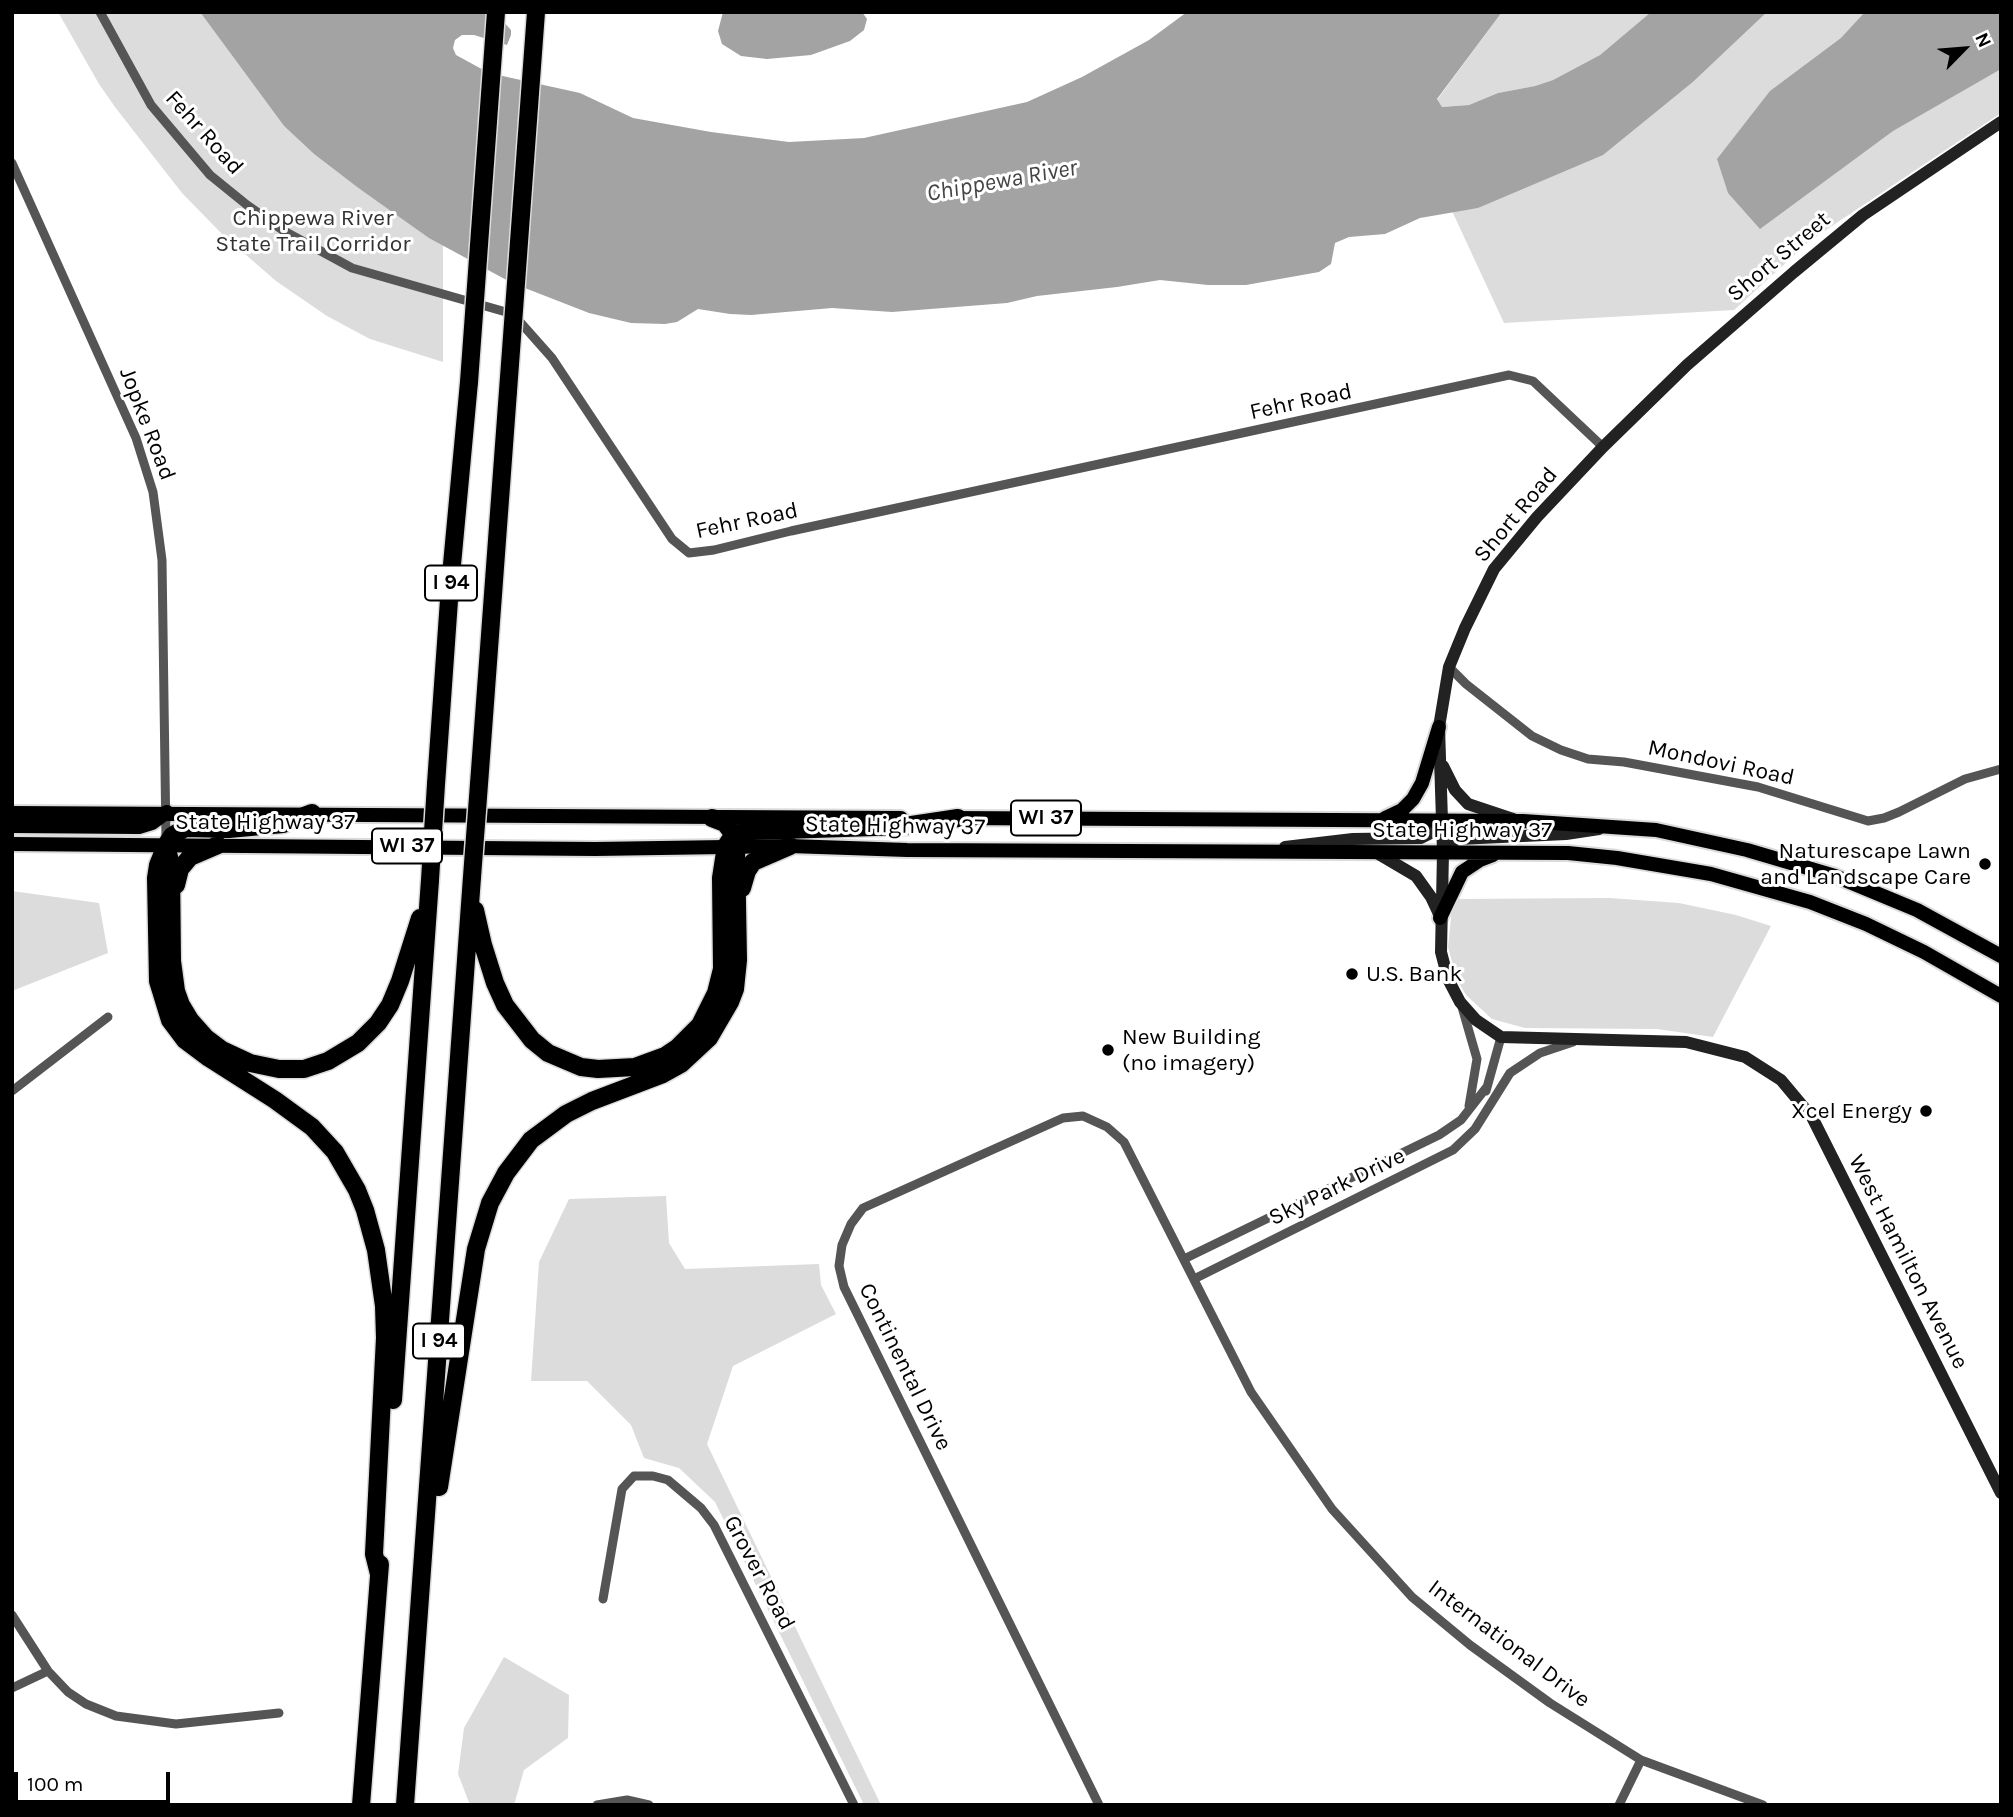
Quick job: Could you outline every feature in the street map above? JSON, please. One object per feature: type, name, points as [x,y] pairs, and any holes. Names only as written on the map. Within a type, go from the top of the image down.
[{"type":"highway","name":"I 94","points":[[361,1805],[404,1273],[450,586],[469,382],[496,12]]},
{"type":"highway","name":"I 94","points":[[405,1805],[536,12]]},
{"type":"highway","points":[[312,813],[287,824],[183,829],[174,833],[166,845],[156,878],[158,981],[170,1020],[193,1047],[300,1117],[335,1152],[357,1190],[370,1228],[382,1282],[385,1327],[373,1554],[379,1574]]},
{"type":"highway","points":[[712,818],[725,823],[732,843],[739,930]]},
{"type":"highway","points":[[472,884],[483,945],[495,983],[505,1005],[532,1040],[548,1053],[581,1067],[635,1067],[665,1056],[677,1048],[700,1025],[716,993],[722,969],[721,878],[732,843],[742,832],[905,825],[958,818]]},
{"type":"highway","points":[[166,845],[171,865],[176,991],[181,1005],[206,1038],[222,1051],[250,1063],[279,1069],[304,1069],[344,1053],[378,1023],[390,1005],[400,981],[429,884]]},
{"type":"highway","points":[[172,927],[180,869],[196,853],[218,845]]},
{"type":"highway","points":[[424,1550],[430,1542],[471,1274],[484,1220],[498,1187],[521,1152],[551,1124],[586,1103],[668,1071],[687,1059],[704,1043],[718,1025],[733,995],[738,970],[743,882],[747,871],[753,862],[761,857],[790,846]]},
{"type":"main road","points":[[1379,820],[1402,810],[1413,799],[1422,783],[1440,727]]},
{"type":"main road","name":"State Highway 37","points":[[12,813],[1442,820],[1517,821],[1656,830],[1790,861],[1835,876],[1917,911],[2001,956]]},
{"type":"main road","points":[[12,827],[138,827],[152,823],[167,813]]},
{"type":"main road","name":"State Highway 37","points":[[12,844],[595,849],[732,843],[907,850],[1568,853],[1617,858],[1711,874],[1810,902],[1866,924],[1924,952],[2001,996]]},
{"type":"main road","points":[[1440,918],[1462,873],[1480,860],[1500,852]]},
{"type":"street","name":"Fehr Road","points":[[100,12],[151,105],[211,175],[247,205],[284,231],[352,268],[513,314],[552,358],[672,539],[689,553],[714,550],[1509,375],[1533,381],[1603,447]]},
{"type":"street","name":"Short Street","points":[[1603,447],[1714,340],[1863,215],[2001,122]]},
{"type":"street","name":"Jopke Road","points":[[12,163],[136,438],[153,492],[162,560],[166,845]]},
{"type":"street","name":"Short Road","points":[[1442,820],[1440,727],[1450,667],[1465,628],[1494,569],[1537,517],[1603,447]]},
{"type":"street","name":"Mondovi Road","points":[[1450,667],[1466,684],[1532,736],[1561,750],[1588,759],[1624,762],[1758,787],[1868,821],[1899,812],[1965,779],[2001,769]]},
{"type":"street","points":[[1440,756],[1452,786],[1464,800],[1476,808],[1517,821]]},
{"type":"street","points":[[1253,852],[1342,839],[1421,838],[1431,833],[1442,820]]},
{"type":"street","points":[[1442,820],[1440,918],[1443,966],[1460,1002],[1477,1059],[1467,1111]]},
{"type":"street","points":[[1443,852],[1458,839],[1566,834],[1609,827]]},
{"type":"street","points":[[1377,853],[1416,876],[1431,897],[1440,918]]},
{"type":"street","points":[[1460,1002],[1476,1020],[1501,1037]]},
{"type":"street","points":[[12,1091],[108,1017]]},
{"type":"street","name":"West Hamilton Avenue","points":[[1501,1037],[1686,1042],[1745,1057],[1781,1080],[1812,1117],[2001,1493]]},
{"type":"street","name":"Sky Park Drive","points":[[1483,1114],[1486,1088],[1501,1037]]},
{"type":"street","name":"Sky Park Drive","points":[[1194,1279],[1442,1157],[1464,1142],[1502,1084],[1520,1066],[1540,1053],[1578,1040]]},
{"type":"street","name":"Sky Park Drive","points":[[1184,1259],[1439,1135],[1461,1120],[1486,1088]]},
{"type":"street","name":"Continental Drive","points":[[1099,1805],[844,1287],[839,1266],[842,1245],[851,1224],[863,1208],[1063,1118],[1083,1116],[1107,1127],[1124,1142],[1184,1259]]},
{"type":"street","name":"International Drive","points":[[1184,1259],[1251,1392],[1332,1509],[1412,1597],[1470,1645],[1550,1703],[1641,1760],[1763,1805]]},
{"type":"street","name":"Grover Road","points":[[603,1599],[622,1489],[634,1476],[653,1476],[668,1480],[701,1508],[719,1534],[853,1805]]},
{"type":"street","points":[[12,1615],[48,1671],[68,1692],[86,1704],[116,1716],[176,1724],[279,1713]]},
{"type":"street","points":[[12,1688],[48,1671]]},
{"type":"street","points":[[1619,1805],[1641,1760]]},
{"type":"street","points":[[597,1805],[627,1800],[649,1805]]},
{"type":"green space","name":"Chippewa River State Trail Corridor","points":[[58,12],[200,12],[284,126],[314,154],[357,187],[443,245],[443,362],[370,339],[327,316],[276,281],[223,235],[182,193],[115,107]]},
{"type":"green space","points":[[1502,12],[1651,12],[1600,55],[1553,80],[1498,93],[1469,105],[1442,107],[1437,100]]},
{"type":"green space","points":[[1767,12],[2001,12],[2001,113],[1811,240],[1734,310],[1504,323],[1452,211],[1478,208],[1694,81]]},
{"type":"green space","points":[[12,891],[99,903],[108,953],[12,991]]},
{"type":"green space","points":[[1610,898],[1679,903],[1736,915],[1771,926],[1713,1037],[1657,1029],[1525,1028],[1492,1019],[1466,995],[1457,980],[1448,947],[1453,899]]},
{"type":"green space","points":[[666,1196],[669,1243],[685,1269],[819,1264],[821,1285],[836,1314],[733,1366],[707,1444],[881,1805],[864,1805],[715,1502],[679,1468],[644,1458],[631,1425],[587,1381],[531,1381],[539,1262],[569,1199]]},
{"type":"green space","points":[[504,1657],[569,1695],[568,1738],[524,1770],[514,1805],[470,1805],[458,1774],[464,1728]]},
{"type":"water","name":"Chippewa River","points":[[200,12],[481,12],[501,19],[511,30],[507,45],[474,35],[462,35],[455,40],[453,48],[456,55],[489,73],[580,93],[633,118],[789,142],[864,138],[1027,102],[1082,77],[1149,40],[1187,12],[1502,12],[1437,99],[1442,107],[1469,105],[1498,93],[1553,80],[1600,55],[1651,12],[1767,12],[1694,81],[1603,155],[1478,208],[1420,218],[1385,234],[1349,237],[1335,243],[1331,264],[1319,272],[1246,285],[1208,285],[1160,280],[1037,296],[1007,303],[892,312],[832,308],[751,315],[698,309],[677,322],[665,324],[631,323],[589,313],[512,283],[429,238],[314,154],[284,126]]},
{"type":"water","points":[[723,12],[862,12],[867,19],[864,30],[850,41],[811,55],[767,59],[741,56],[722,44],[718,31]]},
{"type":"water","points":[[1865,12],[2001,12],[2001,69],[1893,131],[1760,229],[1728,193],[1717,159],[1770,91],[1841,38]]},
{"type":"place","name":"Naturescape Lawn and Landscape Care","points":[[1985,864]]},
{"type":"place","name":"U.S. Bank","points":[[1352,974]]},
{"type":"place","name":"New Building (no imagery)","points":[[1108,1050]]},
{"type":"place","name":"Xcel Energy","points":[[1926,1111]]}]
